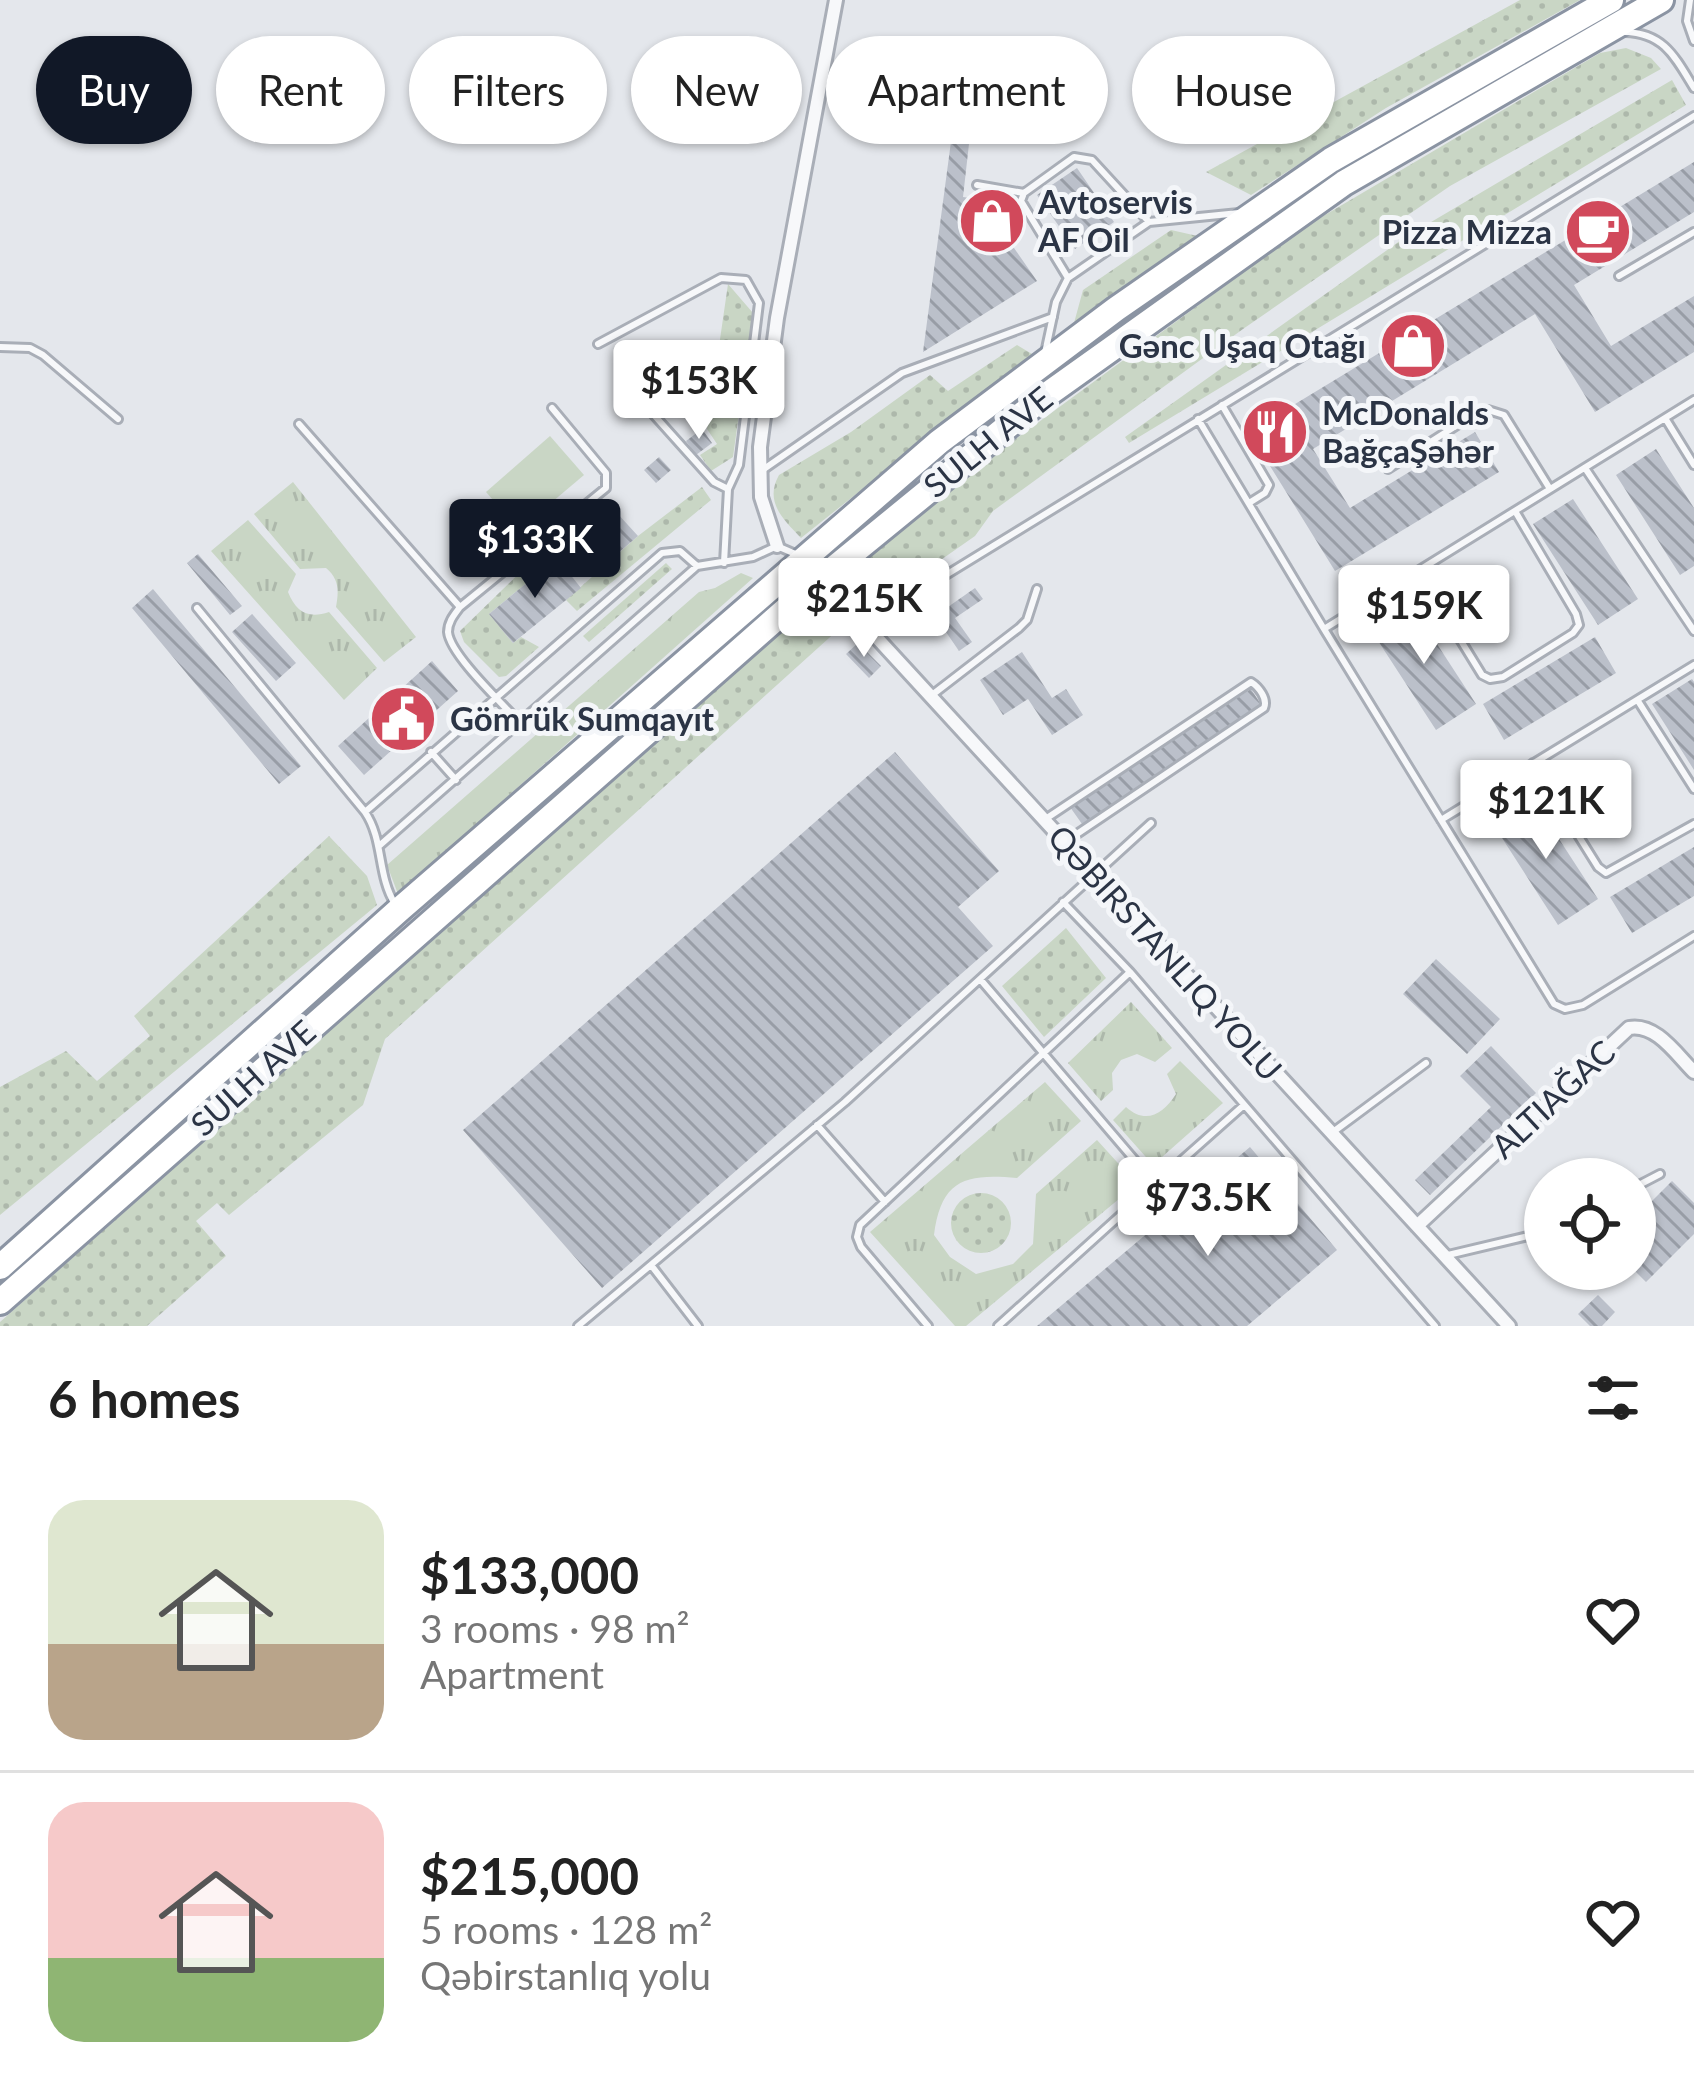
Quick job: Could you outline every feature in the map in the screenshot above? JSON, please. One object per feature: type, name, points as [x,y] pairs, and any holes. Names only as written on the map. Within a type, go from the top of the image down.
[{"type":"highway","name":"SULH AVE","points":[[0,1267],[399,910],[939,442],[1255,212],[1404,116],[1610,0]]},
{"type":"highway","name":"SULH AVE","points":[[0,1302],[822,578],[1041,399],[1362,172],[1661,0]]},
{"type":"highway","points":[[803,558],[822,578]]},
{"type":"street","points":[[777,546],[758,472],[780,299],[836,0]]},
{"type":"street","points":[[822,578],[1509,1326]]},
{"type":"street","points":[[1417,1226],[1629,1028],[1652,1030],[1694,1072]]},
{"type":"lane","points":[[1690,0],[1687,21],[1694,41]]},
{"type":"lane","points":[[1597,35],[1626,31],[1659,39],[1694,88]]},
{"type":"lane","points":[[866,624],[1694,116]]},
{"type":"lane","points":[[976,185],[1024,193],[1074,157],[1084,157],[1149,222]]},
{"type":"lane","points":[[1024,193],[1024,209],[1068,278]]},
{"type":"lane","points":[[1042,364],[1068,278],[1149,222],[1255,212]]},
{"type":"lane","points":[[1619,276],[1694,232]]},
{"type":"lane","points":[[598,344],[721,278],[746,280],[754,289],[759,303],[740,465],[728,489],[724,563]]},
{"type":"lane","points":[[758,472],[902,373],[1053,317]]},
{"type":"lane","points":[[702,346],[646,397],[645,405],[707,475],[728,489]]},
{"type":"lane","points":[[0,347],[29,348],[43,355],[118,419]]},
{"type":"lane","points":[[1324,629],[1694,400]]},
{"type":"lane","points":[[1222,404],[1269,485],[1249,503]]},
{"type":"lane","points":[[520,723],[451,642],[450,621],[460,607],[606,488],[605,473],[552,408]]},
{"type":"lane","points":[[1388,469],[1488,410],[1504,415],[1550,489]]},
{"type":"lane","points":[[1665,418],[1694,465]]},
{"type":"lane","points":[[1198,419],[1554,1004],[1565,1009],[1583,1005],[1694,936]]},
{"type":"lane","points":[[298,424],[460,607]]},
{"type":"lane","points":[[1585,467],[1694,631]]},
{"type":"lane","points":[[1418,572],[1482,675],[1490,679],[1503,677],[1574,633],[1579,625],[1576,614],[1515,511]]},
{"type":"lane","points":[[379,846],[697,566],[753,557],[777,546],[803,558]]},
{"type":"lane","points":[[365,812],[662,553],[680,551],[697,566]]},
{"type":"lane","points":[[932,694],[1019,628],[1027,620],[1037,590]]},
{"type":"lane","points":[[197,608],[365,812],[379,846],[386,887],[399,910]]},
{"type":"lane","points":[[1440,820],[1694,665]]},
{"type":"lane","points":[[1044,820],[1251,682],[1257,686],[1264,708],[1065,842]]},
{"type":"lane","points":[[1637,700],[1694,789]]},
{"type":"lane","points":[[430,752],[456,780]]},
{"type":"lane","points":[[1533,764],[1598,867],[1606,872],[1694,824]]},
{"type":"lane","points":[[578,1326],[818,1125],[1151,823]]},
{"type":"lane","points":[[1063,902],[1130,972],[1435,1326]]},
{"type":"lane","points":[[928,1326],[861,1247],[860,1226],[1130,972]]},
{"type":"lane","points":[[980,980],[1155,1184]]},
{"type":"lane","points":[[1330,1134],[1426,1063]]},
{"type":"lane","points":[[998,1326],[1244,1105]]},
{"type":"lane","points":[[818,1125],[885,1202]]},
{"type":"lane","points":[[1656,1176],[1660,1174]]},
{"type":"lane","points":[[1444,1256],[1524,1237]]},
{"type":"lane","points":[[651,1264],[698,1326]]},
{"type":"green space","points":[[1520,0],[1580,0],[1335,141],[1335,101]]},
{"type":"green space","points":[[1626,48],[1651,58],[1661,69],[1450,186],[993,511],[975,536],[885,599],[851,572],[1017,438],[1308,225],[1600,53]]},
{"type":"green space","points":[[1672,80],[1686,105],[1129,443],[1125,437],[1404,238]]},
{"type":"green space","points":[[1257,144],[1330,144],[1251,195],[1206,172]]},
{"type":"green space","points":[[1171,230],[1202,237],[1074,323],[1083,290]]},
{"type":"green space","points":[[728,284],[753,313],[733,457],[711,471],[700,455],[717,444],[707,429]]},
{"type":"green space","points":[[1017,345],[1032,354],[801,538],[782,517],[774,494],[779,475],[851,432],[930,375],[948,391]]},
{"type":"green space","points":[[550,436],[584,475],[519,530],[486,492]]},
{"type":"green space","points":[[293,482],[416,637],[384,662],[336,607],[337,585],[330,572],[300,569],[254,514]]},
{"type":"green space","points":[[702,487],[711,500],[577,611],[566,600],[638,536]]},
{"type":"green space","points":[[248,520],[296,574],[288,592],[295,605],[309,614],[329,612],[377,668],[344,700],[211,551]]},
{"type":"green space","points":[[557,558],[489,614],[513,643],[521,637],[539,647],[499,677],[464,642],[460,631],[534,559]]},
{"type":"green space","points":[[666,563],[672,569],[589,642],[583,636]]},
{"type":"green space","points":[[741,573],[753,578],[398,894],[387,865],[699,592]]},
{"type":"green space","points":[[811,604],[839,629],[385,1039],[363,1105],[229,1215],[217,1203],[196,1221],[226,1256],[147,1326],[0,1326],[0,1322]]},
{"type":"green space","points":[[329,836],[367,876],[377,905],[0,1215],[0,1087],[66,1051],[97,1081],[150,1036],[134,1016]]},
{"type":"green space","points":[[1066,928],[1106,978],[1044,1037],[1002,986]]},
{"type":"green space","points":[[1131,1002],[1172,1048],[1155,1062],[1137,1054],[1121,1060],[1112,1073],[1113,1090],[1101,1101],[1068,1063]]},
{"type":"green space","points":[[1180,1061],[1223,1103],[1153,1165],[1113,1120],[1126,1107],[1147,1116],[1166,1107],[1176,1094],[1167,1074]]},
{"type":"green space","points":[[1045,1082],[1081,1121],[1017,1178],[970,1179],[950,1191],[934,1235],[950,1257],[976,1274],[1013,1264],[1033,1244],[1036,1194],[1097,1140],[1137,1184],[966,1326],[955,1326],[870,1232]]},
{"type":"green space","points":[[981,1193],[1002,1202],[1011,1223],[1002,1244],[981,1253],[960,1244],[951,1223],[960,1202]]},
{"type":"building","points":[[951,144],[969,144],[963,197],[1009,204],[1005,235],[1037,281],[923,352]]},
{"type":"building","points":[[1694,162],[1694,212],[1574,285],[1611,346],[1694,296],[1694,352],[1595,412],[1535,314],[1313,449],[1350,508],[1475,432],[1499,472],[1335,571],[1249,432]]},
{"type":"building","points":[[1077,168],[1114,222],[1075,249],[1037,195]]},
{"type":"building","points":[[702,429],[712,443],[696,455],[686,441]]},
{"type":"building","points":[[1656,449],[1694,508],[1694,566],[1680,575],[1616,475]]},
{"type":"building","points":[[659,457],[671,470],[656,483],[644,470]]},
{"type":"building","points":[[1573,499],[1638,599],[1598,625],[1533,524]]},
{"type":"building","points":[[617,513],[638,536],[610,560],[590,538]]},
{"type":"building","points":[[198,554],[242,606],[230,615],[187,563]]},
{"type":"building","points":[[557,558],[581,588],[513,643],[489,614]]},
{"type":"building","points":[[975,588],[983,599],[955,618],[972,642],[959,651],[935,616]]},
{"type":"building","points":[[153,589],[301,766],[279,784],[132,608]]},
{"type":"building","points":[[1411,604],[1476,704],[1436,730],[1371,630]]},
{"type":"building","points":[[252,614],[296,663],[276,681],[232,632]]},
{"type":"building","points":[[1595,637],[1616,673],[1504,740],[1483,704]]},
{"type":"building","points":[[858,643],[881,666],[869,678],[846,654]]},
{"type":"building","points":[[1022,652],[1052,698],[1066,689],[1083,715],[1052,735],[1028,699],[1003,715],[980,680]]},
{"type":"building","points":[[432,661],[458,691],[364,775],[338,746]]},
{"type":"building","points":[[1694,682],[1694,770],[1652,704]]},
{"type":"building","points":[[1251,689],[1262,706],[1082,824],[1070,807]]},
{"type":"building","points":[[895,752],[999,871],[958,907],[993,946],[602,1288],[463,1130]]},
{"type":"building","points":[[1533,799],[1598,899],[1558,925],[1493,824]]},
{"type":"building","points":[[1694,847],[1694,896],[1632,933],[1610,897]]},
{"type":"building","points":[[1436,959],[1500,1019],[1467,1054],[1403,994]]},
{"type":"building","points":[[1491,1046],[1536,1093],[1430,1195],[1415,1180],[1491,1107],[1460,1076]]},
{"type":"building","points":[[1250,1147],[1337,1250],[1247,1326],[1037,1326]]},
{"type":"building","points":[[1672,1181],[1694,1203],[1694,1234],[1656,1272],[1656,1197]]},
{"type":"building","points":[[1598,1295],[1615,1312],[1602,1326],[1590,1326],[1578,1314]]},
{"type":"place","name":"Avtoservis AF Oil","points":[[992,221]]},
{"type":"place","name":"Pizza Mizza","points":[[1598,232]]},
{"type":"place","name":"Gənc Uşaq Otağı","points":[[1413,346]]},
{"type":"place","name":"McDonalds BağçaŞəhər","points":[[1275,432]]},
{"type":"place","name":"Gömrük Sumqayıt","points":[[403,719]]}]
